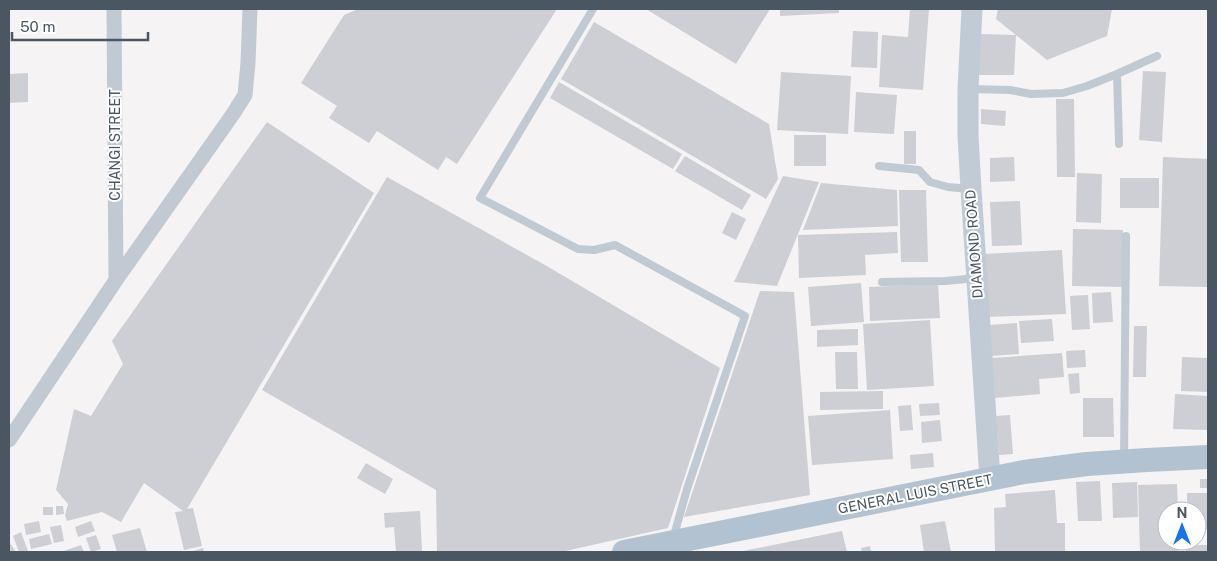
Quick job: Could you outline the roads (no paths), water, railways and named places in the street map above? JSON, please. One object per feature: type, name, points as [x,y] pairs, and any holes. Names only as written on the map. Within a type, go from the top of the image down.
[{"type":"main road","name":"DIAMOND ROAD","points":[[972,9],[968,136],[990,479]]},
{"type":"main road","name":"GENERAL LUIS STREET","points":[[624,552],[952,488],[1024,472],[1124,461],[1208,458]]},
{"type":"street","name":"CHANGI STREET","points":[[114,9],[116,280]]},
{"type":"street","points":[[9,440],[116,280],[245,95],[250,9]]},
{"type":"lane","points":[[593,9],[480,198],[578,248],[594,250],[615,245],[745,316],[687,489],[672,542]]},
{"type":"lane","points":[[968,89],[1010,90],[1031,94],[1063,93],[1087,86],[1157,56]]},
{"type":"lane","points":[[1117,74],[1119,144]]},
{"type":"lane","points":[[879,166],[919,170],[930,182],[948,187],[971,189]]},
{"type":"lane","points":[[1124,461],[1126,236]]},
{"type":"lane","points":[[882,282],[946,281],[976,278]]}]
